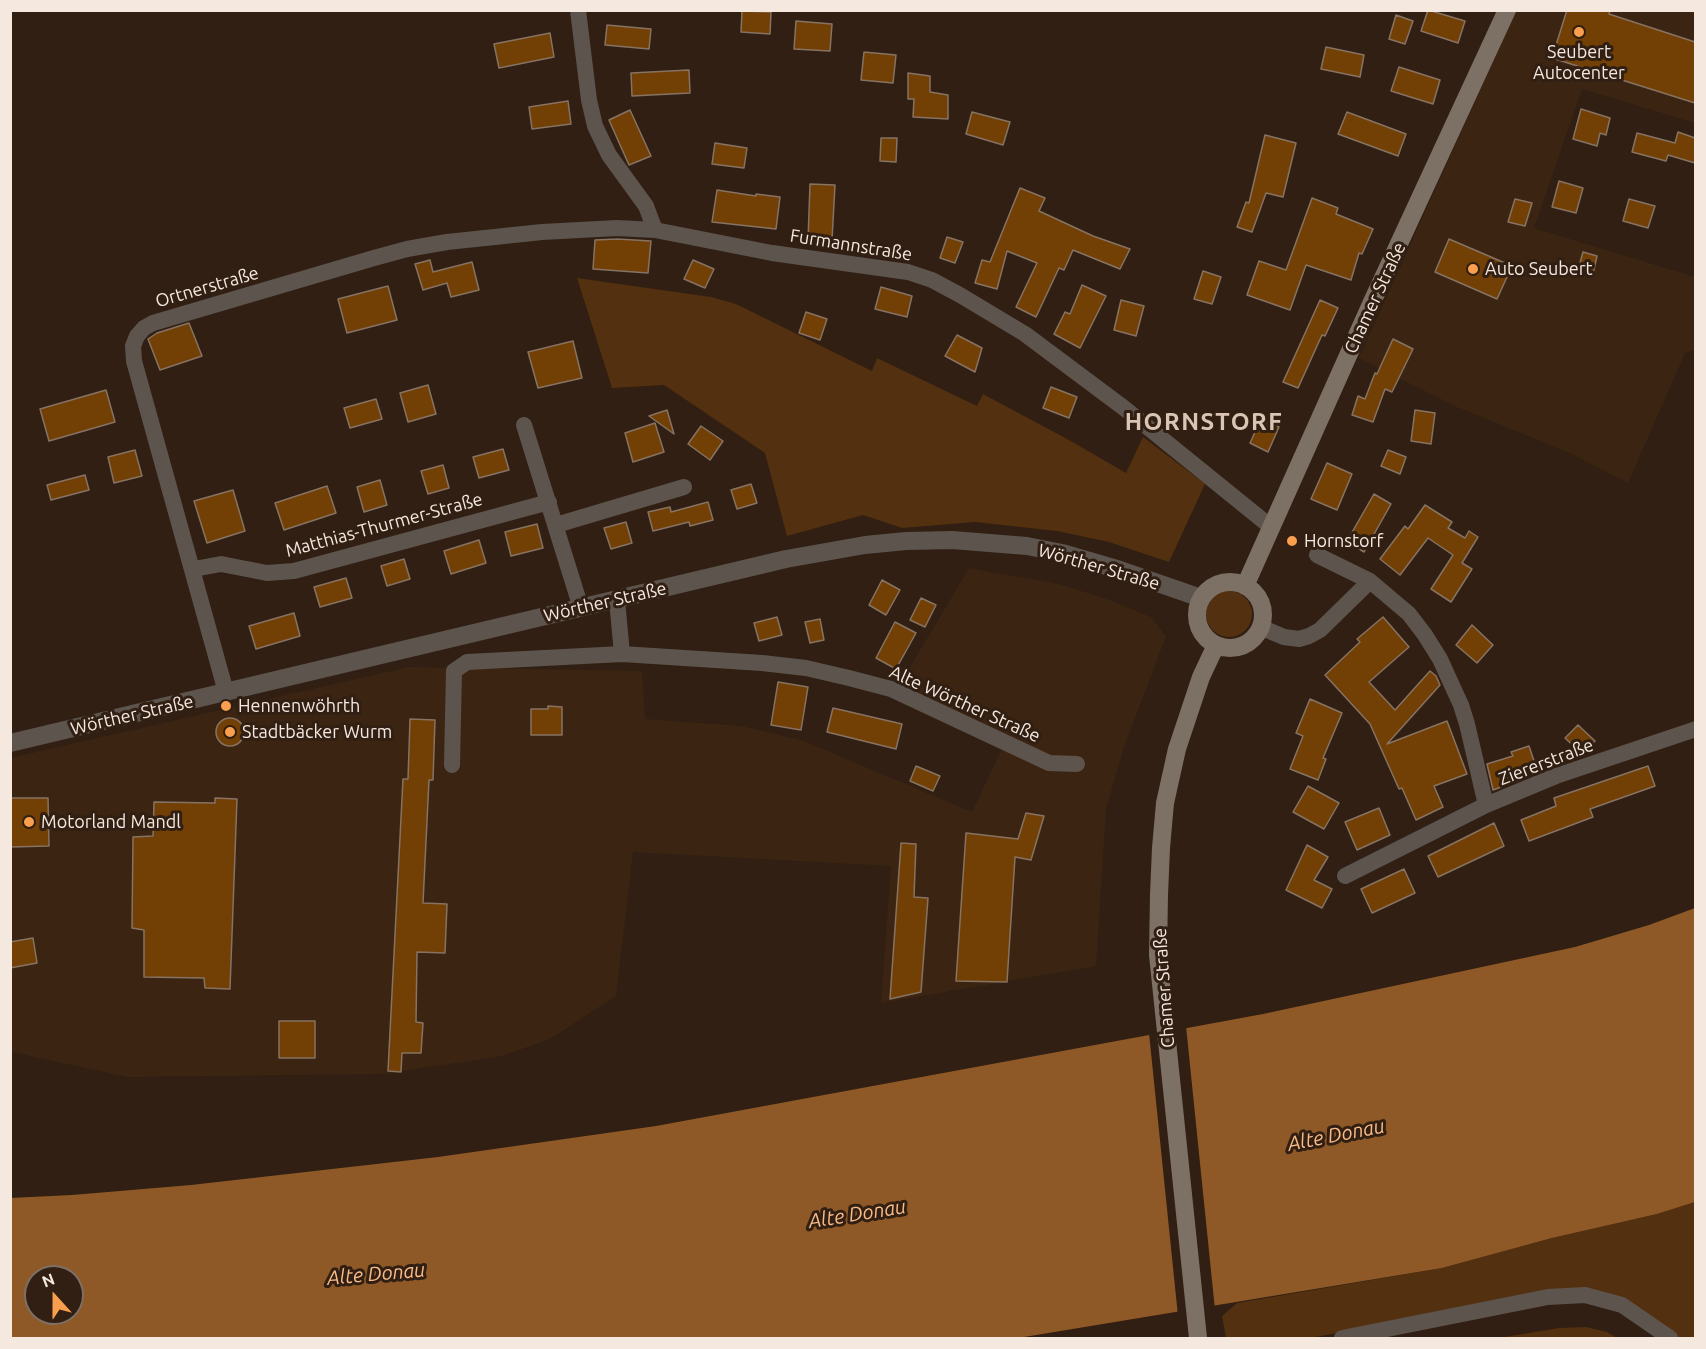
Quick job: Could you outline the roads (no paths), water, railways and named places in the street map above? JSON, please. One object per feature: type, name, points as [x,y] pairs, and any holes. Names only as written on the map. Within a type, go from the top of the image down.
[{"type":"main road","name":"Chamer Straße","points":[[1248,581],[1477,71],[1507,10]]},
{"type":"main road","points":[[1248,581],[1262,609],[1260,627],[1247,643],[1227,648],[1216,645],[1200,630],[1197,609],[1201,598],[1216,585],[1248,581]]},
{"type":"main road","name":"Chamer Straße","points":[[1198,1338],[1158,955],[1161,848],[1166,803],[1177,749],[1201,677],[1216,645]]},
{"type":"street","points":[[578,10],[589,100],[596,126],[609,155],[646,206],[655,230]]},
{"type":"street","name":"Ortnerstraße","points":[[226,692],[194,569],[134,361],[133,346],[137,336],[144,328],[153,323],[407,249],[447,242],[542,232],[617,228],[655,230]]},
{"type":"street","name":"Furmannstraße","points":[[655,230],[772,254],[908,272],[932,280],[1025,334],[1124,408],[1271,527]]},
{"type":"street","points":[[524,425],[581,608]]},
{"type":"street","points":[[556,525],[684,487]]},
{"type":"street","name":"Matthias-Thurmer-Straße","points":[[194,569],[221,564],[267,573],[294,571],[549,501]]},
{"type":"street","name":"Wörther Straße","points":[[10,743],[826,551],[906,541],[952,540],[1028,546],[1062,553],[1120,570],[1201,598]]},
{"type":"street","name":"Ziererstraße","points":[[1317,555],[1370,581],[1409,614],[1440,659],[1467,724],[1486,806],[1556,776],[1695,729]]},
{"type":"street","points":[[1260,627],[1284,637],[1299,639],[1309,636],[1320,630],[1370,581]]},
{"type":"street","points":[[617,600],[622,654]]},
{"type":"street","name":"Alte Wörther Straße","points":[[452,765],[454,671],[467,662],[622,654],[762,663],[806,668],[849,678],[902,694],[1049,764],[1077,764]]},
{"type":"street","points":[[1345,876],[1486,806]]},
{"type":"street","points":[[1342,1338],[1566,1295],[1585,1295],[1622,1305],[1670,1338]]},
{"type":"water","name":"Alte Donau","points":[[1695,908],[1695,1202],[1657,1214],[1552,1238],[1442,1268],[1018,1338],[11,1338],[10,1198],[191,1185],[438,1157],[656,1126],[1263,1014],[1575,947],[1649,925]]},
{"type":"place","name":"Seubert Autocenter","points":[[1579,32]]},
{"type":"place","name":"Auto Seubert","points":[[1473,269]]},
{"type":"place","name":"Hornstorf","points":[[1292,541]]},
{"type":"place","name":"Hennenwöhrth","points":[[226,706]]},
{"type":"place","name":"Stadtbäcker Wurm","points":[[230,732]]},
{"type":"place","name":"Motorland Mandl","points":[[29,822]]},
{"type":"district","name":"HORNSTORF","points":[[1204,422]]}]
